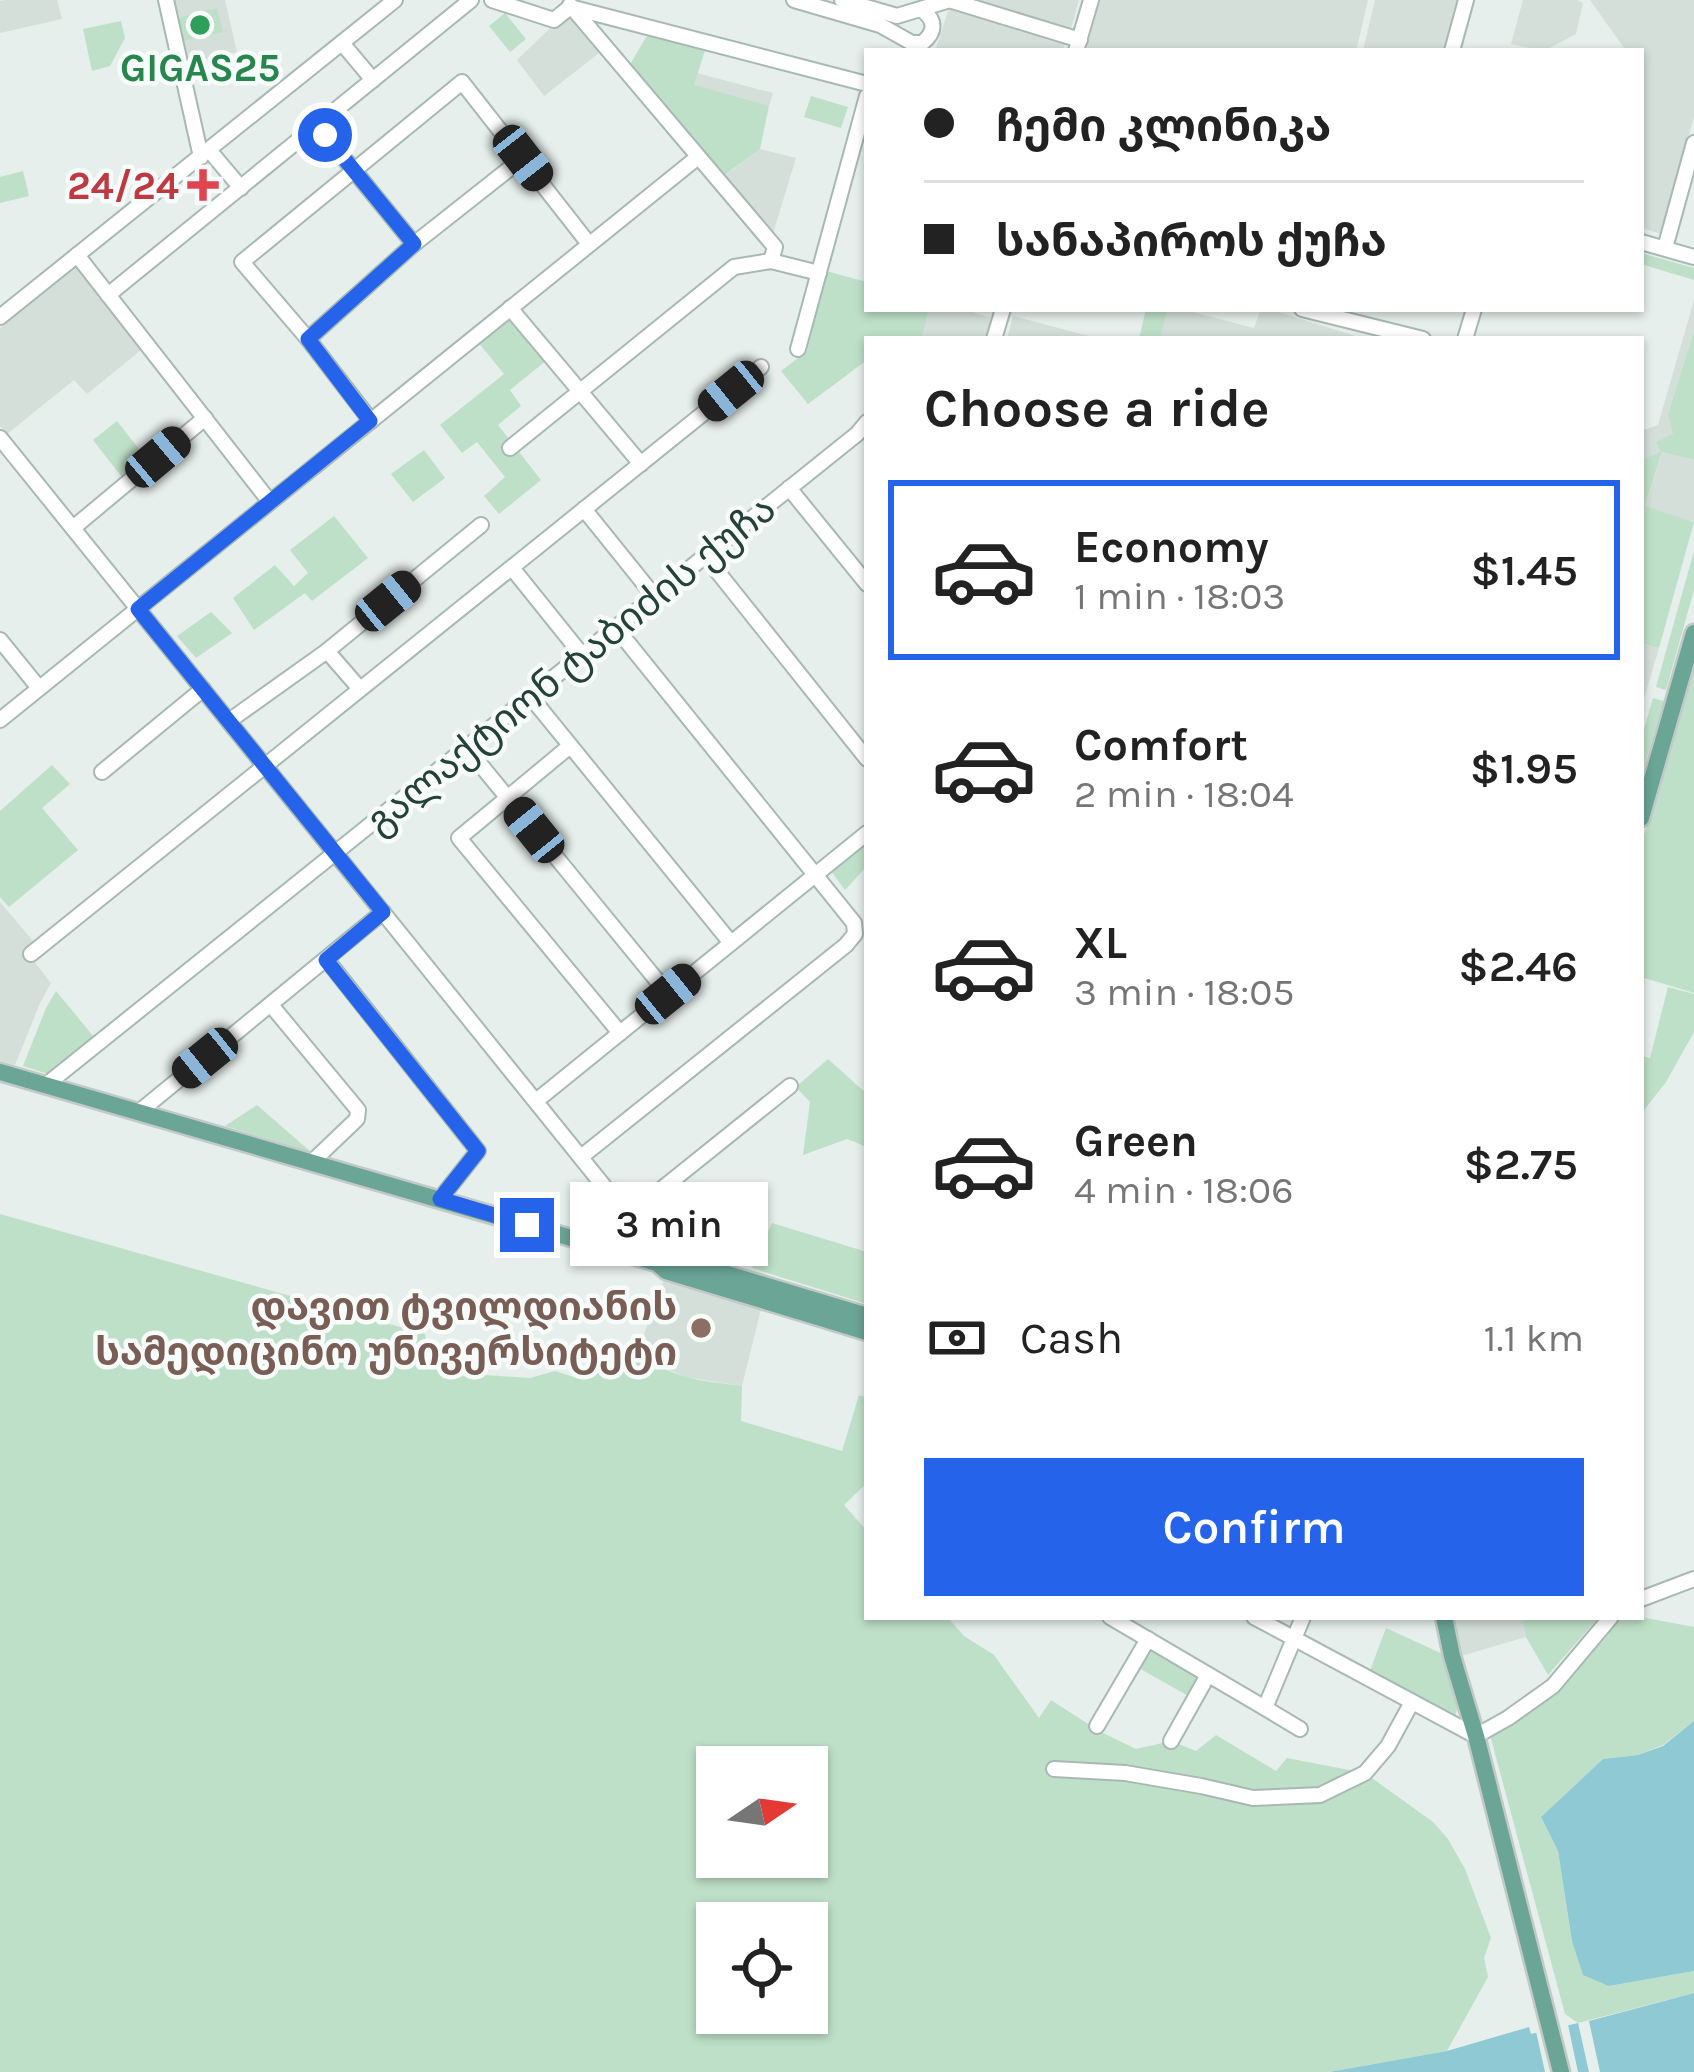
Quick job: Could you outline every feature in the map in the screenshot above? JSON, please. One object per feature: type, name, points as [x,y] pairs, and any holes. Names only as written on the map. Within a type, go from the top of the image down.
[{"type":"main road","points":[[1644,808],[1694,633]]},
{"type":"main road","points":[[0,1072],[657,1263],[666,1271],[864,1331]]},
{"type":"main road","points":[[657,1263],[674,1258],[864,1315]]},
{"type":"main road","points":[[1445,1620],[1561,2072]]},
{"type":"street","points":[[166,0],[205,153],[241,188]]},
{"type":"street","points":[[0,317],[395,0]]},
{"type":"street","points":[[108,295],[471,0]]},
{"type":"street","points":[[492,0],[554,20],[571,3]]},
{"type":"street","points":[[794,0],[880,25],[915,45]]},
{"type":"street","points":[[842,0],[897,16],[949,0],[1078,46],[1091,0]]},
{"type":"street","points":[[1453,48],[1466,0]]},
{"type":"street","points":[[571,3],[864,83]]},
{"type":"street","points":[[571,3],[776,247],[771,261]]},
{"type":"street","points":[[915,45],[900,27],[903,17],[919,7]]},
{"type":"street","points":[[915,45],[931,37],[934,26],[919,7]]},
{"type":"street","points":[[342,43],[373,80]]},
{"type":"street","points":[[370,421],[242,262],[353,169],[462,82],[589,244]]},
{"type":"street","points":[[798,349],[864,107]]},
{"type":"street","points":[[325,135],[414,244]]},
{"type":"street","points":[[1665,248],[1694,143]]},
{"type":"street","points":[[0,720],[698,157]]},
{"type":"street","points":[[308,339],[414,244],[523,158]]},
{"type":"street","points":[[1644,243],[1694,257]]},
{"type":"street","points":[[77,255],[270,502]]},
{"type":"street","points":[[510,448],[734,267],[771,261],[819,273]]},
{"type":"street","points":[[510,308],[641,464]]},
{"type":"street","points":[[1313,312],[1398,336]]},
{"type":"street","points":[[31,954],[761,367]]},
{"type":"street","points":[[73,527],[205,418]]},
{"type":"street","name":"გალაქტიონ ტაბიძის ქუჩა","points":[[46,1085],[789,488],[864,433]]},
{"type":"street","points":[[0,438],[628,1216],[657,1263]]},
{"type":"street","points":[[789,488],[864,580]]},
{"type":"street","points":[[584,509],[655,596]]},
{"type":"street","points":[[229,721],[327,651],[481,525]]},
{"type":"street","points":[[705,556],[864,755]]},
{"type":"street","points":[[512,568],[582,655]]},
{"type":"street","points":[[581,1157],[855,934],[854,922],[616,628]]},
{"type":"street","points":[[0,640],[39,688]]},
{"type":"street","points":[[327,651],[360,689]]},
{"type":"street","points":[[102,772],[203,689]]},
{"type":"street","points":[[530,696],[731,943]]},
{"type":"street","points":[[570,746],[459,838],[620,1033]]},
{"type":"street","points":[[466,747],[668,994]]},
{"type":"street","points":[[536,1101],[864,835]]},
{"type":"street","points":[[140,1112],[383,912]]},
{"type":"street","points":[[326,960],[478,1151],[440,1199]]},
{"type":"street","points":[[271,1005],[358,1110],[357,1119],[312,1162]]},
{"type":"street","points":[[628,1216],[790,1086]]},
{"type":"street","points":[[1644,1598],[1694,1579]]},
{"type":"street","points":[[1115,1620],[1300,1730]]},
{"type":"street","points":[[1259,1620],[1476,1736],[1552,1686],[1608,1620]]},
{"type":"street","points":[[1264,1708],[1302,1620]]},
{"type":"street","points":[[1097,1726],[1148,1639]]},
{"type":"street","points":[[1171,1741],[1208,1675]]},
{"type":"street","points":[[1054,1769],[1125,1773],[1253,1798],[1320,1795],[1365,1773],[1388,1746],[1412,1702]]},
{"type":"shaded area","points":[[57,0],[62,19],[0,33],[0,1]]},
{"type":"shaded area","points":[[168,0],[225,0],[237,52],[183,64]]},
{"type":"shaded area","points":[[968,0],[1079,0],[1071,29]]},
{"type":"shaded area","points":[[1099,0],[1368,0],[1357,48],[1087,48]]},
{"type":"shaded area","points":[[1375,0],[1462,0],[1447,48],[1364,48]]},
{"type":"shaded area","points":[[1523,0],[1583,3],[1576,34],[1550,48],[1511,44]]},
{"type":"shaded area","points":[[1590,0],[1694,0],[1694,116],[1662,234],[1644,229],[1644,48],[1624,48]]},
{"type":"shaded area","points":[[570,9],[603,50],[544,96],[517,60]]},
{"type":"shaded area","points":[[948,11],[1061,39],[1064,48],[936,48]]},
{"type":"shaded area","points":[[697,73],[773,93],[769,106],[693,86]]},
{"type":"shaded area","points":[[760,149],[796,158],[772,237],[723,177]]},
{"type":"shaded area","points":[[79,264],[146,346],[87,394],[74,380],[7,434],[0,426],[0,328]]},
{"type":"shaded area","points":[[1694,300],[1694,330],[1668,414],[1674,434],[1662,452],[1694,460],[1694,522],[1645,507],[1662,453],[1644,459],[1644,430],[1658,425]]},
{"type":"shaded area","points":[[928,312],[972,312],[992,318],[988,336],[923,336]]},
{"type":"shaded area","points":[[1167,312],[1193,312],[1254,328],[1260,312],[1279,312],[1355,336],[1161,336]]},
{"type":"shaded area","points":[[1013,316],[1089,336],[1008,336]]},
{"type":"shaded area","points":[[1644,644],[1659,648],[1644,699]]},
{"type":"shaded area","points":[[0,902],[38,947],[29,955],[51,983],[15,1065],[0,1061]]},
{"type":"shaded area","name":"დავით ტვილდიანის სამედიცინო უნივერსიტეტი","points":[[666,1275],[762,1305],[742,1386],[686,1377],[639,1357]]},
{"type":"shaded area","points":[[1454,1620],[1523,1620],[1526,1637],[1461,1656]]},
{"type":"green space","name":"GIGAS25","points":[[217,8],[223,32],[183,41],[177,18]]},
{"type":"green space","points":[[505,13],[526,39],[510,52],[489,26]]},
{"type":"green space","points":[[121,21],[125,38],[110,66],[92,71],[83,29]]},
{"type":"green space","points":[[648,34],[706,47],[694,85],[769,106],[760,149],[722,177],[629,66]]},
{"type":"green space","points":[[811,96],[848,107],[841,128],[804,117]]},
{"type":"green space","points":[[23,171],[29,196],[0,203],[0,177]]},
{"type":"green space","points":[[1644,254],[1694,268],[1694,280],[1644,265]]},
{"type":"green space","points":[[826,271],[864,281],[864,312],[928,312],[923,336],[864,336],[864,362],[808,404],[781,371],[807,351]]},
{"type":"green space","points":[[1145,312],[1167,312],[1161,336],[1140,336]]},
{"type":"green space","points":[[511,316],[547,360],[510,390],[521,406],[498,425],[541,480],[499,514],[484,496],[505,477],[477,442],[462,453],[440,425],[504,374],[478,342]]},
{"type":"green space","points":[[1694,330],[1694,460],[1662,452],[1645,506],[1694,522],[1659,648],[1644,644],[1644,459],[1661,452],[1656,442],[1673,434],[1668,414]]},
{"type":"green space","points":[[117,421],[149,462],[125,481],[93,440]]},
{"type":"green space","points":[[424,450],[445,478],[413,502],[391,474]]},
{"type":"green space","points":[[334,516],[368,558],[312,601],[305,593],[254,630],[233,598],[275,565],[294,586],[308,573],[290,550]]},
{"type":"green space","points":[[1694,551],[1694,590],[1666,690],[1656,687]]},
{"type":"green space","points":[[211,612],[232,633],[196,658],[177,636]]},
{"type":"green space","points":[[1694,666],[1694,993],[1644,978],[1644,836]]},
{"type":"green space","points":[[1653,698],[1664,701],[1644,768],[1644,730]]},
{"type":"green space","points":[[52,765],[70,784],[42,808],[78,850],[9,907],[0,897],[0,811]]},
{"type":"green space","points":[[864,844],[864,869],[845,890],[831,871]]},
{"type":"green space","points":[[1668,987],[1694,994],[1694,1032],[1644,1110],[1644,1057],[1650,1058]]},
{"type":"green space","points":[[56,991],[94,1037],[48,1074],[23,1066]]},
{"type":"green space","points":[[828,1059],[864,1091],[864,1146],[847,1139],[803,1155],[810,1102],[796,1087]]},
{"type":"green space","points":[[257,1105],[311,1152],[225,1126]]},
{"type":"green space","points":[[0,1214],[425,1334],[430,1356],[446,1377],[530,1378],[555,1371],[577,1378],[606,1359],[630,1356],[691,1378],[742,1386],[741,1421],[842,1451],[859,1395],[864,1397],[864,1486],[844,1505],[864,1528],[864,1620],[950,1620],[964,1636],[994,1655],[1039,1718],[1051,1700],[1136,1749],[1171,1741],[1196,1751],[1216,1735],[1276,1771],[1287,1758],[1365,1773],[1433,1822],[1465,1869],[1491,1938],[1484,1958],[1488,1977],[1447,2051],[1329,2072],[0,2072]]},
{"type":"green space","points":[[772,1223],[864,1251],[864,1303],[752,1268]]},
{"type":"green space","points":[[1644,1618],[1694,1627],[1694,1721],[1663,1745],[1638,1755],[1603,1759],[1541,1817],[1558,1851],[1572,1941],[1609,1986],[1694,1971],[1694,1993],[1578,2023],[1565,2014],[1490,1735],[1537,1708],[1618,1620]]},
{"type":"green space","points":[[1523,1620],[1596,1620],[1548,1675],[1526,1637]]},
{"type":"green space","points":[[1386,1628],[1445,1655],[1457,1710],[1454,1719],[1369,1673]]},
{"type":"green space","points":[[1148,1643],[1205,1676],[1192,1698],[1135,1666]]},
{"type":"water","points":[[1694,1721],[1694,1971],[1609,1986],[1583,1975],[1572,1941],[1558,1851],[1541,1817],[1603,1759],[1663,1746]]},
{"type":"water","points":[[1694,1993],[1694,2072],[1600,2072],[1589,2021]]},
{"type":"water","points":[[1578,2023],[1589,2072],[1329,2072],[1447,2051],[1529,2027],[1531,2034]]},
{"type":"pier","points":[[1567,2020],[1578,2072],[1545,2072],[1535,2027]]},
{"type":"place","name":"GIGAS25","points":[[200,25]]},
{"type":"place","name":"24/24","points":[[203,185]]},
{"type":"place","name":"დავით ტვილდიანის სამედიცინო უნივერსიტეტი","points":[[701,1328]]},
{"type":"route","points":[[325,135],[414,244],[308,339],[370,421],[138,609],[383,912],[326,960],[478,1151],[440,1199],[527,1225]]}]
